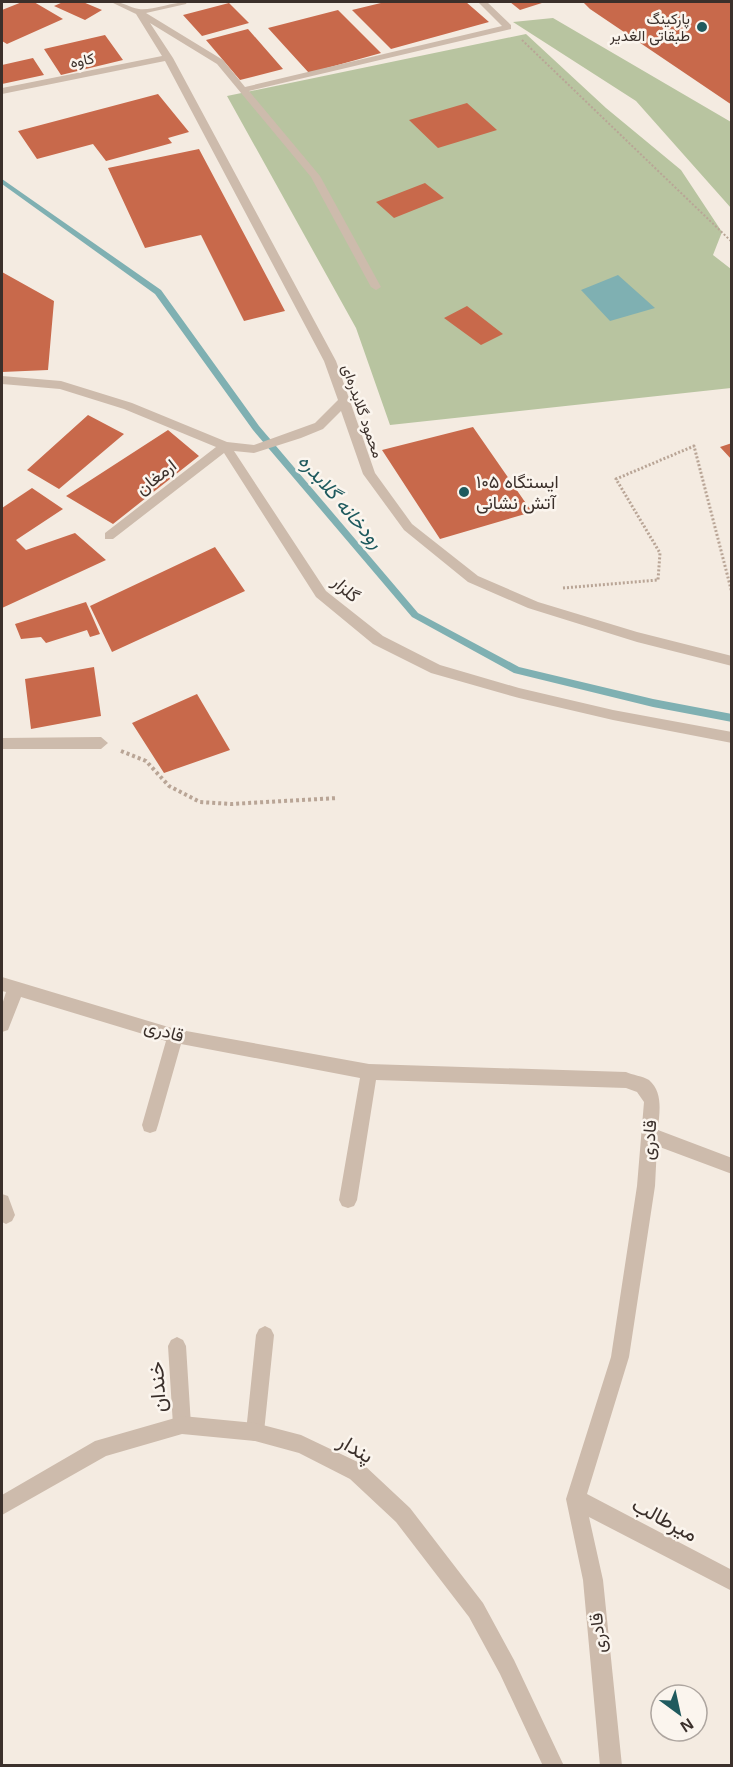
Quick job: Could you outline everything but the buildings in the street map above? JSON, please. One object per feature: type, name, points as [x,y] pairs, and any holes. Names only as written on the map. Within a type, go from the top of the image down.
[{"type":"street","points":[[114,2],[139,12],[220,62],[315,176],[376,287]]},
{"type":"street","points":[[139,12],[183,2]]},
{"type":"street","points":[[243,90],[508,27],[482,2]]},
{"type":"street","name":"محمود گلابدره‌ای","points":[[139,12],[168,58],[330,361],[369,474],[408,527],[472,579],[543,608],[637,637],[732,661]]},
{"type":"street","name":"کاوه","points":[[2,91],[168,58]]},
{"type":"street","points":[[2,380],[61,385],[128,406],[225,446],[254,449],[319,426],[343,402]]},
{"type":"street","name":"ارمغان","points":[[109,536],[225,446]]},
{"type":"street","name":"گلزار","points":[[225,446],[321,594],[378,640],[436,669],[519,693],[613,715],[732,738]]},
{"type":"street","points":[[2,744],[101,742]]},
{"type":"street","points":[[2,1025],[9,986]]},
{"type":"street","name":"قادری","points":[[9,986],[175,1036],[369,1072],[626,1080],[643,1086],[651,1101],[646,1186],[620,1357],[576,1499],[593,1580],[611,1766]]},
{"type":"street","points":[[150,1125],[175,1036]]},
{"type":"street","points":[[348,1200],[369,1072]]},
{"type":"street","points":[[650,1134],[732,1166]]},
{"type":"street","points":[[255,1432],[265,1335]]},
{"type":"street","name":"خندان","points":[[177,1346],[182,1425]]},
{"type":"street","name":"پندار","points":[[2,1506],[102,1448],[182,1425],[255,1432],[301,1444],[357,1472],[403,1515],[476,1610],[507,1667],[554,1766]]},
{"type":"street","name":"میرطالب","points":[[576,1499],[732,1581]]},
{"type":"path","points":[[522,41],[732,242]]},
{"type":"path","points":[[562,588],[658,580],[660,553],[616,478],[694,446],[732,593]]},
{"type":"path","points":[[101,742],[146,761],[169,786],[200,802],[231,804],[338,798]]},
{"type":"green space","points":[[553,18],[731,122],[731,208],[636,101],[513,22]]},
{"type":"green space","points":[[526,34],[606,108],[681,170],[722,232],[713,255],[731,269],[731,388],[390,425],[356,328],[227,96]]},
{"type":"water","points":[[618,275],[655,308],[610,321],[581,290]]},
{"type":"waterway","name":"رودخانه گلابدره","points":[[2,181],[158,292],[256,428],[415,615],[517,670],[653,703],[732,718]]},
{"type":"place","name":"پارکینگ طبقاتی الغدیر","points":[[702,27]]},
{"type":"place","name":"ایستگاه ۱۰۵ آتش نشانی","points":[[464,492]]}]
